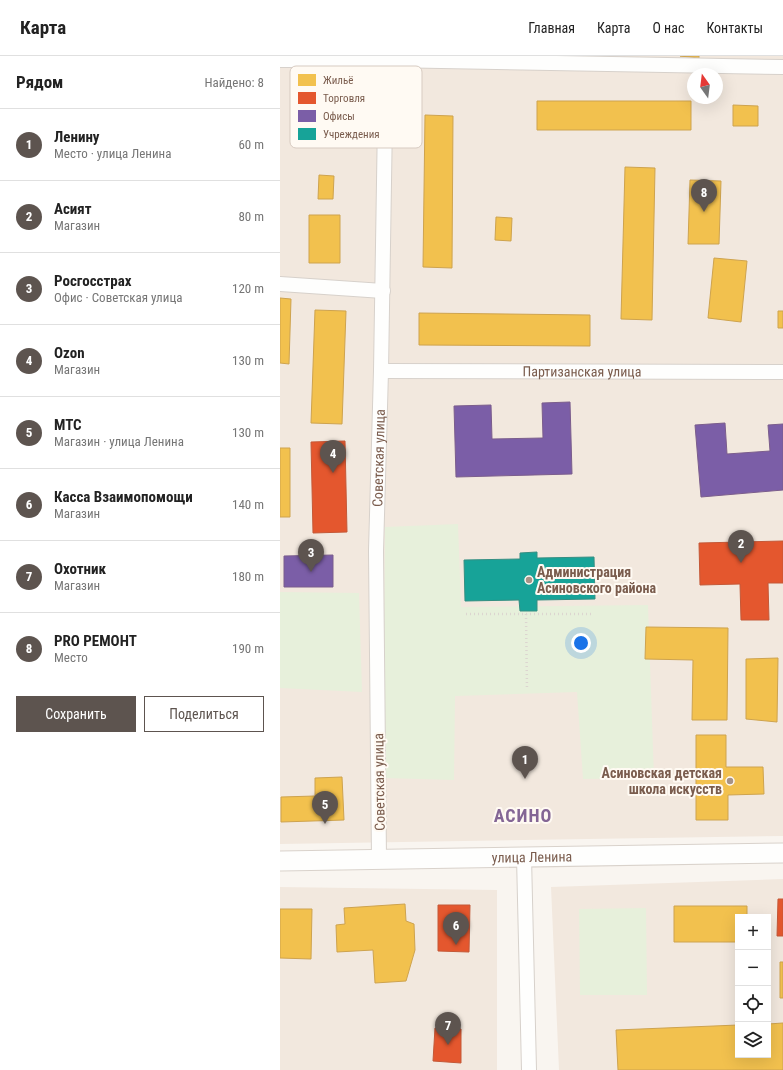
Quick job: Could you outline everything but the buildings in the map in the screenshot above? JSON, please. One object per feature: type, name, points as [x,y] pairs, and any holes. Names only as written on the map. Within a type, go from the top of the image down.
[{"type":"main road","name":"улица Ленина","points":[[280,861],[783,853]]},
{"type":"street","points":[[280,60],[386,58],[708,61],[783,67]]},
{"type":"street","name":"Советская улица","points":[[379,859],[376,551],[381,371],[384,148]]},
{"type":"street","points":[[280,284],[382,291]]},
{"type":"street","name":"Партизанская улица","points":[[381,371],[783,372]]},
{"type":"street","points":[[524,857],[529,1070]]},
{"type":"path","points":[[466,614],[593,614]]},
{"type":"path","points":[[526,614],[527,690]]},
{"type":"shaded area","points":[[280,56],[783,56],[783,836],[280,844]]},
{"type":"shaded area","points":[[783,879],[783,1070],[559,1070],[551,887]]},
{"type":"shaded area","points":[[280,887],[497,890],[497,1070],[280,1070]]},
{"type":"green space","points":[[458,524],[461,607],[648,605],[654,778],[583,779],[577,692],[455,696],[454,780],[383,778],[385,527]]},
{"type":"green space","points":[[280,592],[359,593],[362,692],[280,688]]},
{"type":"green space","points":[[646,908],[647,995],[580,995],[579,909]]},
{"type":"place","name":"PRO РЕМОНТ","points":[[704,212]]},
{"type":"place","name":"Ozon","points":[[333,473]]},
{"type":"place","name":"Асият","points":[[741,563]]},
{"type":"place","name":"Росгосстрах","points":[[311,572]]},
{"type":"place","name":"Администрация Асиновского района","points":[[529,580]]},
{"type":"place","name":"Ленину","points":[[525,779]]},
{"type":"place","name":"Асиновская детская школа искусств","points":[[730,781]]},
{"type":"place","name":"МТС","points":[[325,824]]},
{"type":"place","name":"Касса Взаимопомощи","points":[[456,945]]},
{"type":"place","name":"Охотник","points":[[448,1045]]},
{"type":"district","name":"АСИНО","points":[[523,816]]}]
